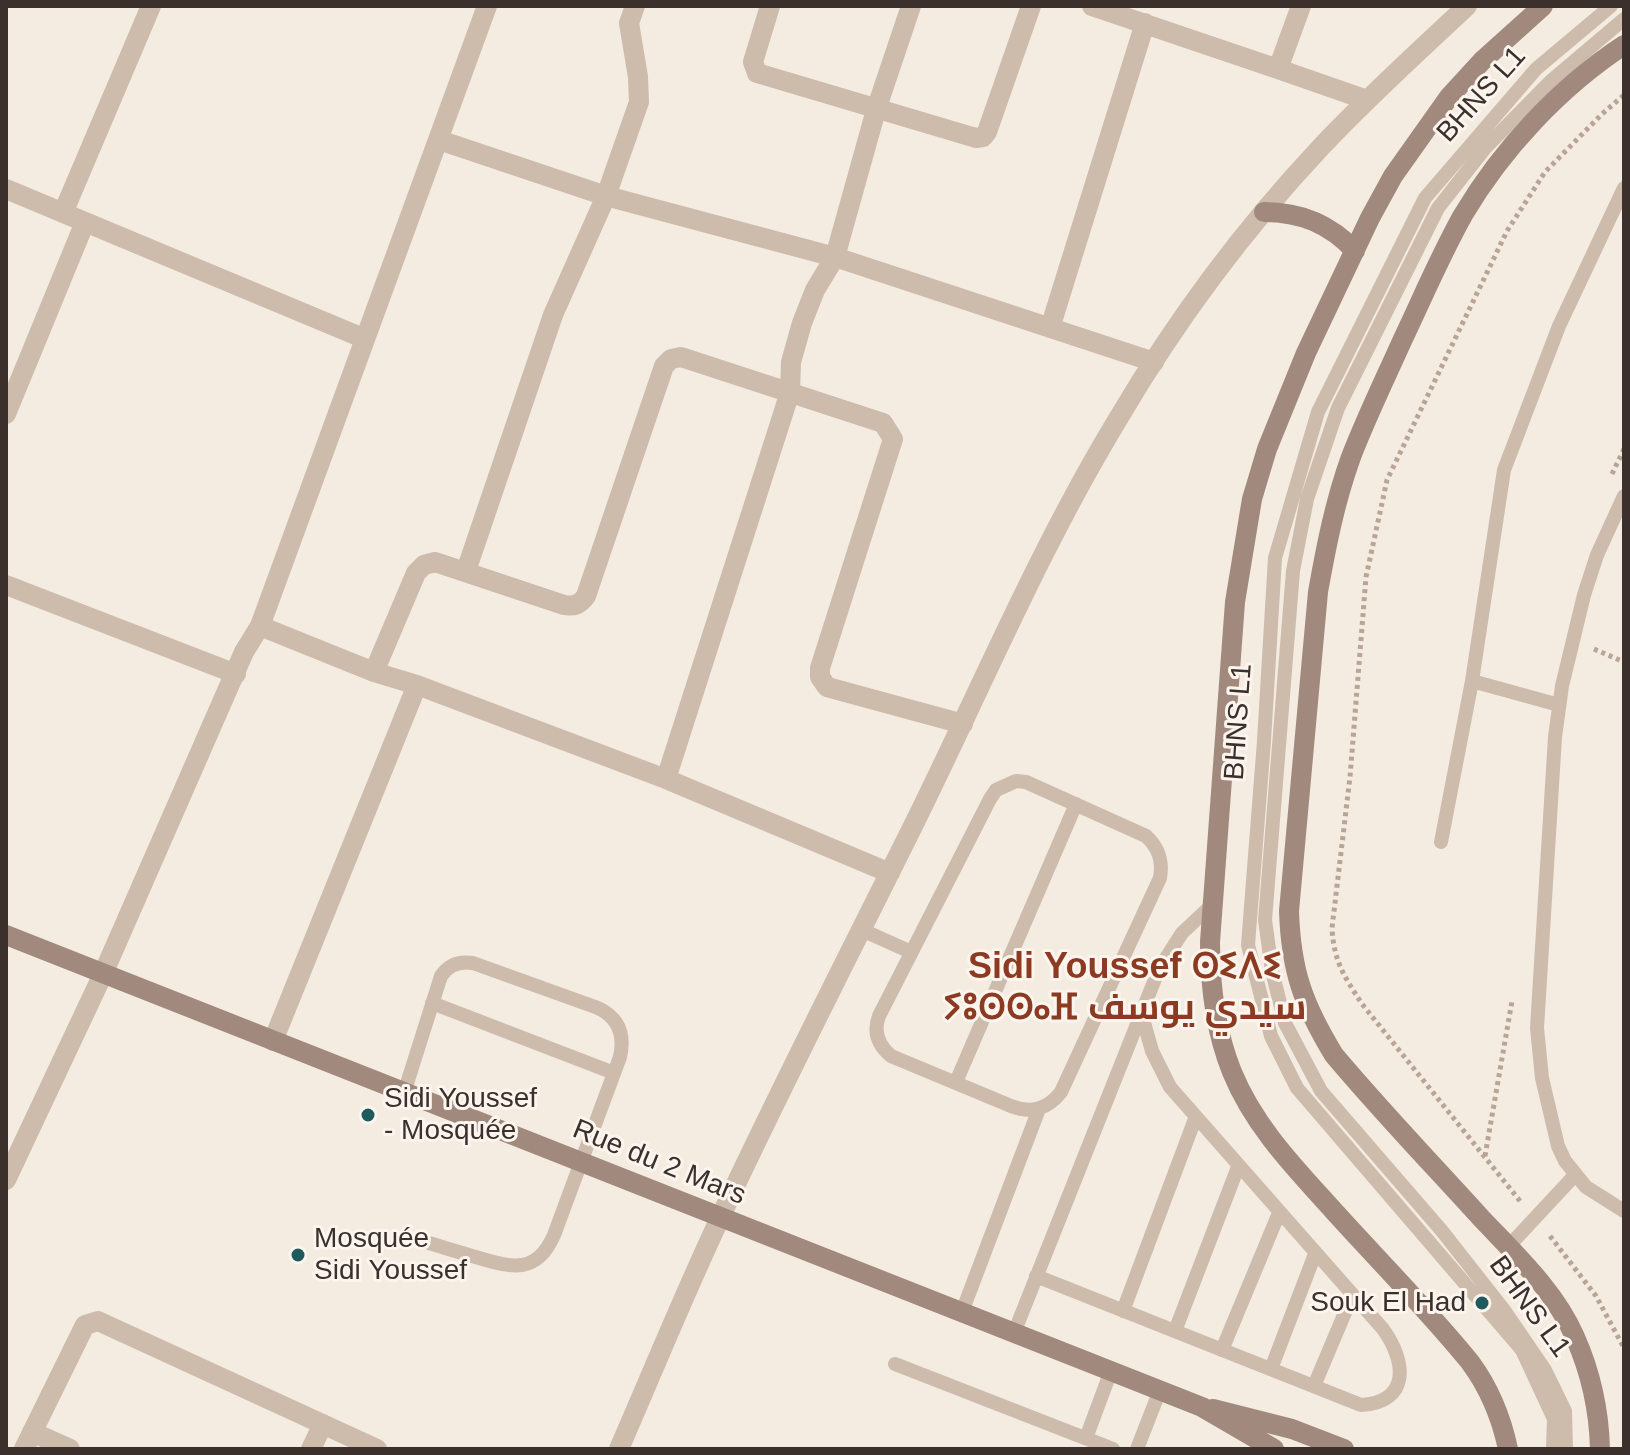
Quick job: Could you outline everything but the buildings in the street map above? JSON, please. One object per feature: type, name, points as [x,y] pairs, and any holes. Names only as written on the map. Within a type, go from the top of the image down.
[{"type":"street","points":[[63,213],[151,6]]},
{"type":"street","points":[[6,1180],[103,974],[244,652],[260,626],[487,6]]},
{"type":"street","points":[[466,571],[553,315],[606,196],[639,102],[629,23],[635,6]]},
{"type":"street","points":[[770,6],[753,62],[757,73],[976,138],[983,137],[1031,6]]},
{"type":"street","points":[[666,779],[790,392],[791,362],[802,323],[815,290],[835,257],[876,110],[911,6]]},
{"type":"street","points":[[1092,6],[1367,100]]},
{"type":"street","points":[[1278,69],[1301,6]]},
{"type":"street","points":[[619,1449],[720,1218],[1078,489],[1119,416],[1213,278],[1264,212],[1367,100],[1467,6]]},
{"type":"street","points":[[1508,1449],[1494,1402],[1470,1362],[1282,1153],[1245,1099],[1223,1048],[1210,978],[1212,905],[1235,602],[1252,499],[1285,401],[1393,176],[1442,107],[1482,61],[1543,6]]},
{"type":"street","points":[[1050,328],[1145,23]]},
{"type":"street","points":[[1600,1449],[1594,1392],[1574,1335],[1544,1287],[1334,1055],[1311,1019],[1292,952],[1289,911],[1312,637],[1326,548],[1350,460],[1444,251],[1465,212],[1517,141],[1578,79],[1624,45]]},
{"type":"street","points":[[439,140],[606,196],[835,257],[1154,362]]},
{"type":"street","points":[[6,189],[363,338]]},
{"type":"street","points":[[1264,212],[1298,215],[1314,221],[1343,238],[1355,251]]},
{"type":"street","points":[[6,414],[13,378],[85,222]]},
{"type":"street","points":[[374,672],[416,573],[424,565],[435,562],[564,605],[581,602],[586,596],[664,366],[671,359],[681,357],[883,423],[893,439],[820,668],[823,684],[963,724]]},
{"type":"street","points":[[6,585],[236,674]]},
{"type":"street","points":[[260,626],[374,672],[417,685],[666,779],[890,873]]},
{"type":"street","points":[[273,1041],[417,685]]},
{"type":"street","name":"Rue du 2 Mars","points":[[6,935],[1202,1407],[1274,1449]]},
{"type":"street","points":[[70,1449],[28,1440],[85,1325],[98,1321],[377,1449]]},
{"type":"street","name":"Rue du 2 Mars","points":[[1202,1407],[1263,1420],[1344,1449]]},
{"type":"street","points":[[311,1449],[323,1424]]},
{"type":"lane","name":"BHNS L1","points":[[1553,1449],[1554,1419],[1522,1350],[1297,1088],[1271,1036],[1248,945],[1275,558],[1318,412],[1425,198],[1536,69],[1611,6]]},
{"type":"lane","name":"BHNS L1","points":[[1566,1449],[1565,1411],[1545,1370],[1504,1310],[1442,1231],[1321,1091],[1285,1023],[1272,971],[1265,920],[1293,571],[1307,499],[1338,408],[1438,208],[1497,136],[1552,80],[1624,19]]},
{"type":"lane","points":[[1441,842],[1472,681],[1504,470],[1559,326],[1624,188]]},
{"type":"lane","points":[[1624,496],[1597,555],[1584,595],[1559,705],[1537,1028],[1542,1078],[1558,1146],[1575,1175],[1593,1192],[1624,1211]]},
{"type":"lane","points":[[1472,681],[1559,705]]},
{"type":"lane","points":[[1016,781],[1026,782],[1076,804],[1146,836],[1158,851],[1162,869],[1061,1092],[1039,1109],[1020,1109],[891,1056],[879,1042],[876,1024],[996,790],[1016,781]]},
{"type":"lane","points":[[956,1082],[1076,804]]},
{"type":"lane","points":[[1014,1333],[1141,1012],[1170,950],[1212,905]]},
{"type":"lane","points":[[862,930],[911,952]]},
{"type":"lane","points":[[404,1093],[445,970],[466,962],[598,1008],[612,1018],[621,1032],[621,1049],[614,1073],[548,1247],[529,1264],[516,1267],[503,1266],[429,1243]]},
{"type":"lane","points":[[432,1003],[614,1073]]},
{"type":"lane","points":[[1036,1276],[1361,1405],[1385,1400],[1400,1380],[1398,1355],[1392,1341],[1170,1087],[1152,1051],[1141,1012]]},
{"type":"lane","points":[[962,1312],[1039,1109]]},
{"type":"lane","points":[[1123,1311],[1195,1119]]},
{"type":"lane","points":[[1175,1331],[1238,1167]]},
{"type":"lane","points":[[1508,1247],[1575,1175]]},
{"type":"lane","points":[[1222,1350],[1279,1213]]},
{"type":"lane","points":[[1271,1369],[1315,1254]]},
{"type":"lane","points":[[1314,1386],[1352,1296]]},
{"type":"lane","points":[[895,1364],[1113,1449]]},
{"type":"lane","points":[[1086,1438],[1111,1371]]},
{"type":"lane","points":[[1137,1449],[1160,1390]]},
{"type":"path","points":[[1624,95],[1545,172],[1507,231],[1387,480],[1366,577],[1350,777],[1332,928],[1333,953],[1341,972],[1362,1004],[1596,1296],[1624,1348]]},
{"type":"place","name":"Sidi Youssef - Mosquée","points":[[368,1115]]},
{"type":"place","name":"Mosquée Sidi Youssef","points":[[298,1255]]},
{"type":"place","name":"Souk El Had","points":[[1482,1303]]},
{"type":"district","name":"Sidi Youssef ⵙⵉⴷⵉ ⵢⵓⵙⵙⴰⴼ سيدي يوسف","points":[[1125,988]]}]
